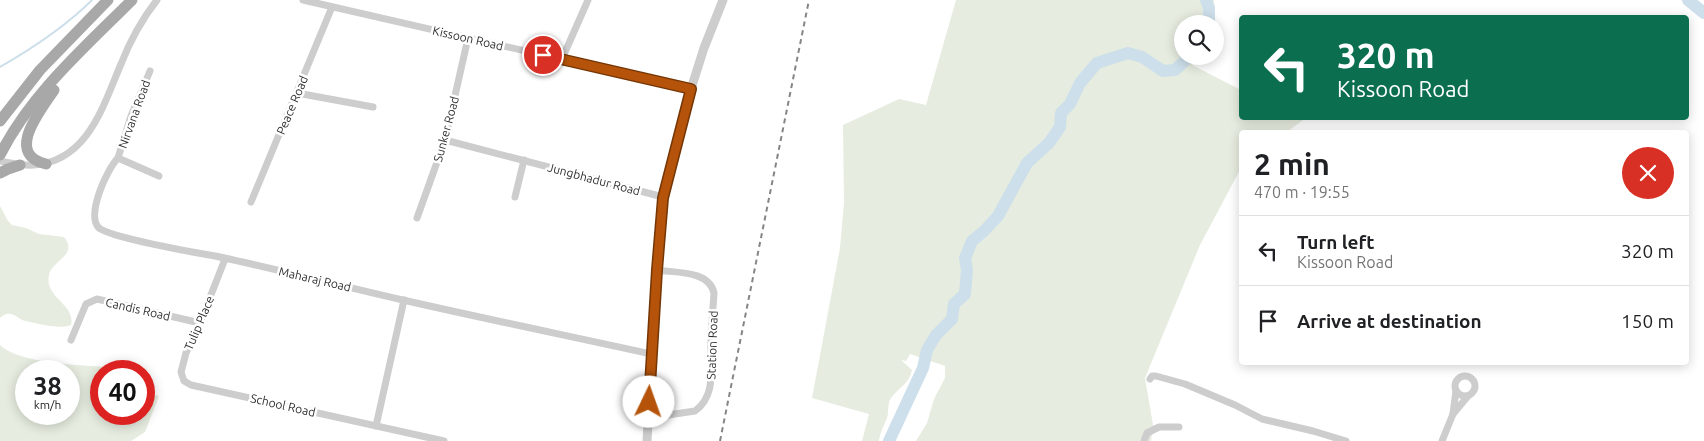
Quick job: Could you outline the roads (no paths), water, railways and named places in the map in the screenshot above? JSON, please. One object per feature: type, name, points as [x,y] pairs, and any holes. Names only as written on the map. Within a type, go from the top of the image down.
[{"type":"main road","points":[[1,120],[55,53],[108,0]]},
{"type":"main road","points":[[0,155],[23,117],[73,58],[132,0]]},
{"type":"main road","points":[[46,164],[32,159],[26,151],[25,141],[73,58]]},
{"type":"main road","points":[[0,173],[8,168],[20,165]]},
{"type":"street","points":[[0,161],[20,165],[46,164],[76,149],[100,116],[132,39],[157,0]]},
{"type":"street","name":"Kissoon Road","points":[[303,0],[691,89]]},
{"type":"street","points":[[562,60],[588,0]]},
{"type":"street","points":[[647,441],[663,198],[691,89],[722,0]]},
{"type":"street","name":"Peace Road","points":[[252,202],[332,7]]},
{"type":"street","name":"Sunker Road","points":[[417,218],[445,140],[468,38]]},
{"type":"street","name":"Nirvana Road","points":[[118,158],[150,71]]},
{"type":"street","points":[[297,93],[373,107]]},
{"type":"street","name":"Jungbhadur Road","points":[[445,140],[663,198]]},
{"type":"street","points":[[118,158],[159,176]]},
{"type":"street","name":"Maharaj Road","points":[[118,158],[106,173],[94,215],[99,229],[108,233],[652,354]]},
{"type":"street","points":[[515,197],[524,160]]},
{"type":"street","name":"Tulip Place","points":[[190,384],[184,381],[181,372],[186,353],[225,259]]},
{"type":"street","name":"Station Road","points":[[648,418],[696,411],[700,408],[708,394],[712,374],[710,346],[714,293],[712,285],[700,276],[657,270]]},
{"type":"street","name":"Candis Road","points":[[71,340],[86,304],[97,299],[200,323]]},
{"type":"street","points":[[376,426],[404,300]]},
{"type":"street","points":[[1442,441],[1453,414],[1456,391],[1454,385],[1457,378],[1463,375],[1470,377],[1474,382],[1475,389],[1453,414]]},
{"type":"street","points":[[1150,380],[1152,376],[1156,376],[1185,384],[1235,405],[1262,419],[1346,441]]},
{"type":"street","name":"School Road","points":[[190,384],[444,441]]},
{"type":"street","points":[[1456,391],[1461,396],[1468,396]]},
{"type":"street","points":[[1144,441],[1147,433],[1159,428],[1179,427]]},
{"type":"waterway","points":[[0,67],[48,36],[92,0]]},
{"type":"waterway","points":[[1206,0],[1209,15]]},
{"type":"waterway","points":[[1688,0],[1704,13]]},
{"type":"waterway","points":[[889,441],[923,368],[927,350],[936,335],[952,319],[954,304],[965,294],[967,270],[965,258],[972,241],[998,216],[1027,163],[1049,143],[1060,127],[1061,113],[1070,104],[1080,83],[1097,63],[1128,53],[1142,57],[1163,71],[1175,70],[1180,65]]},
{"type":"railway","points":[[720,441],[809,0]]}]
